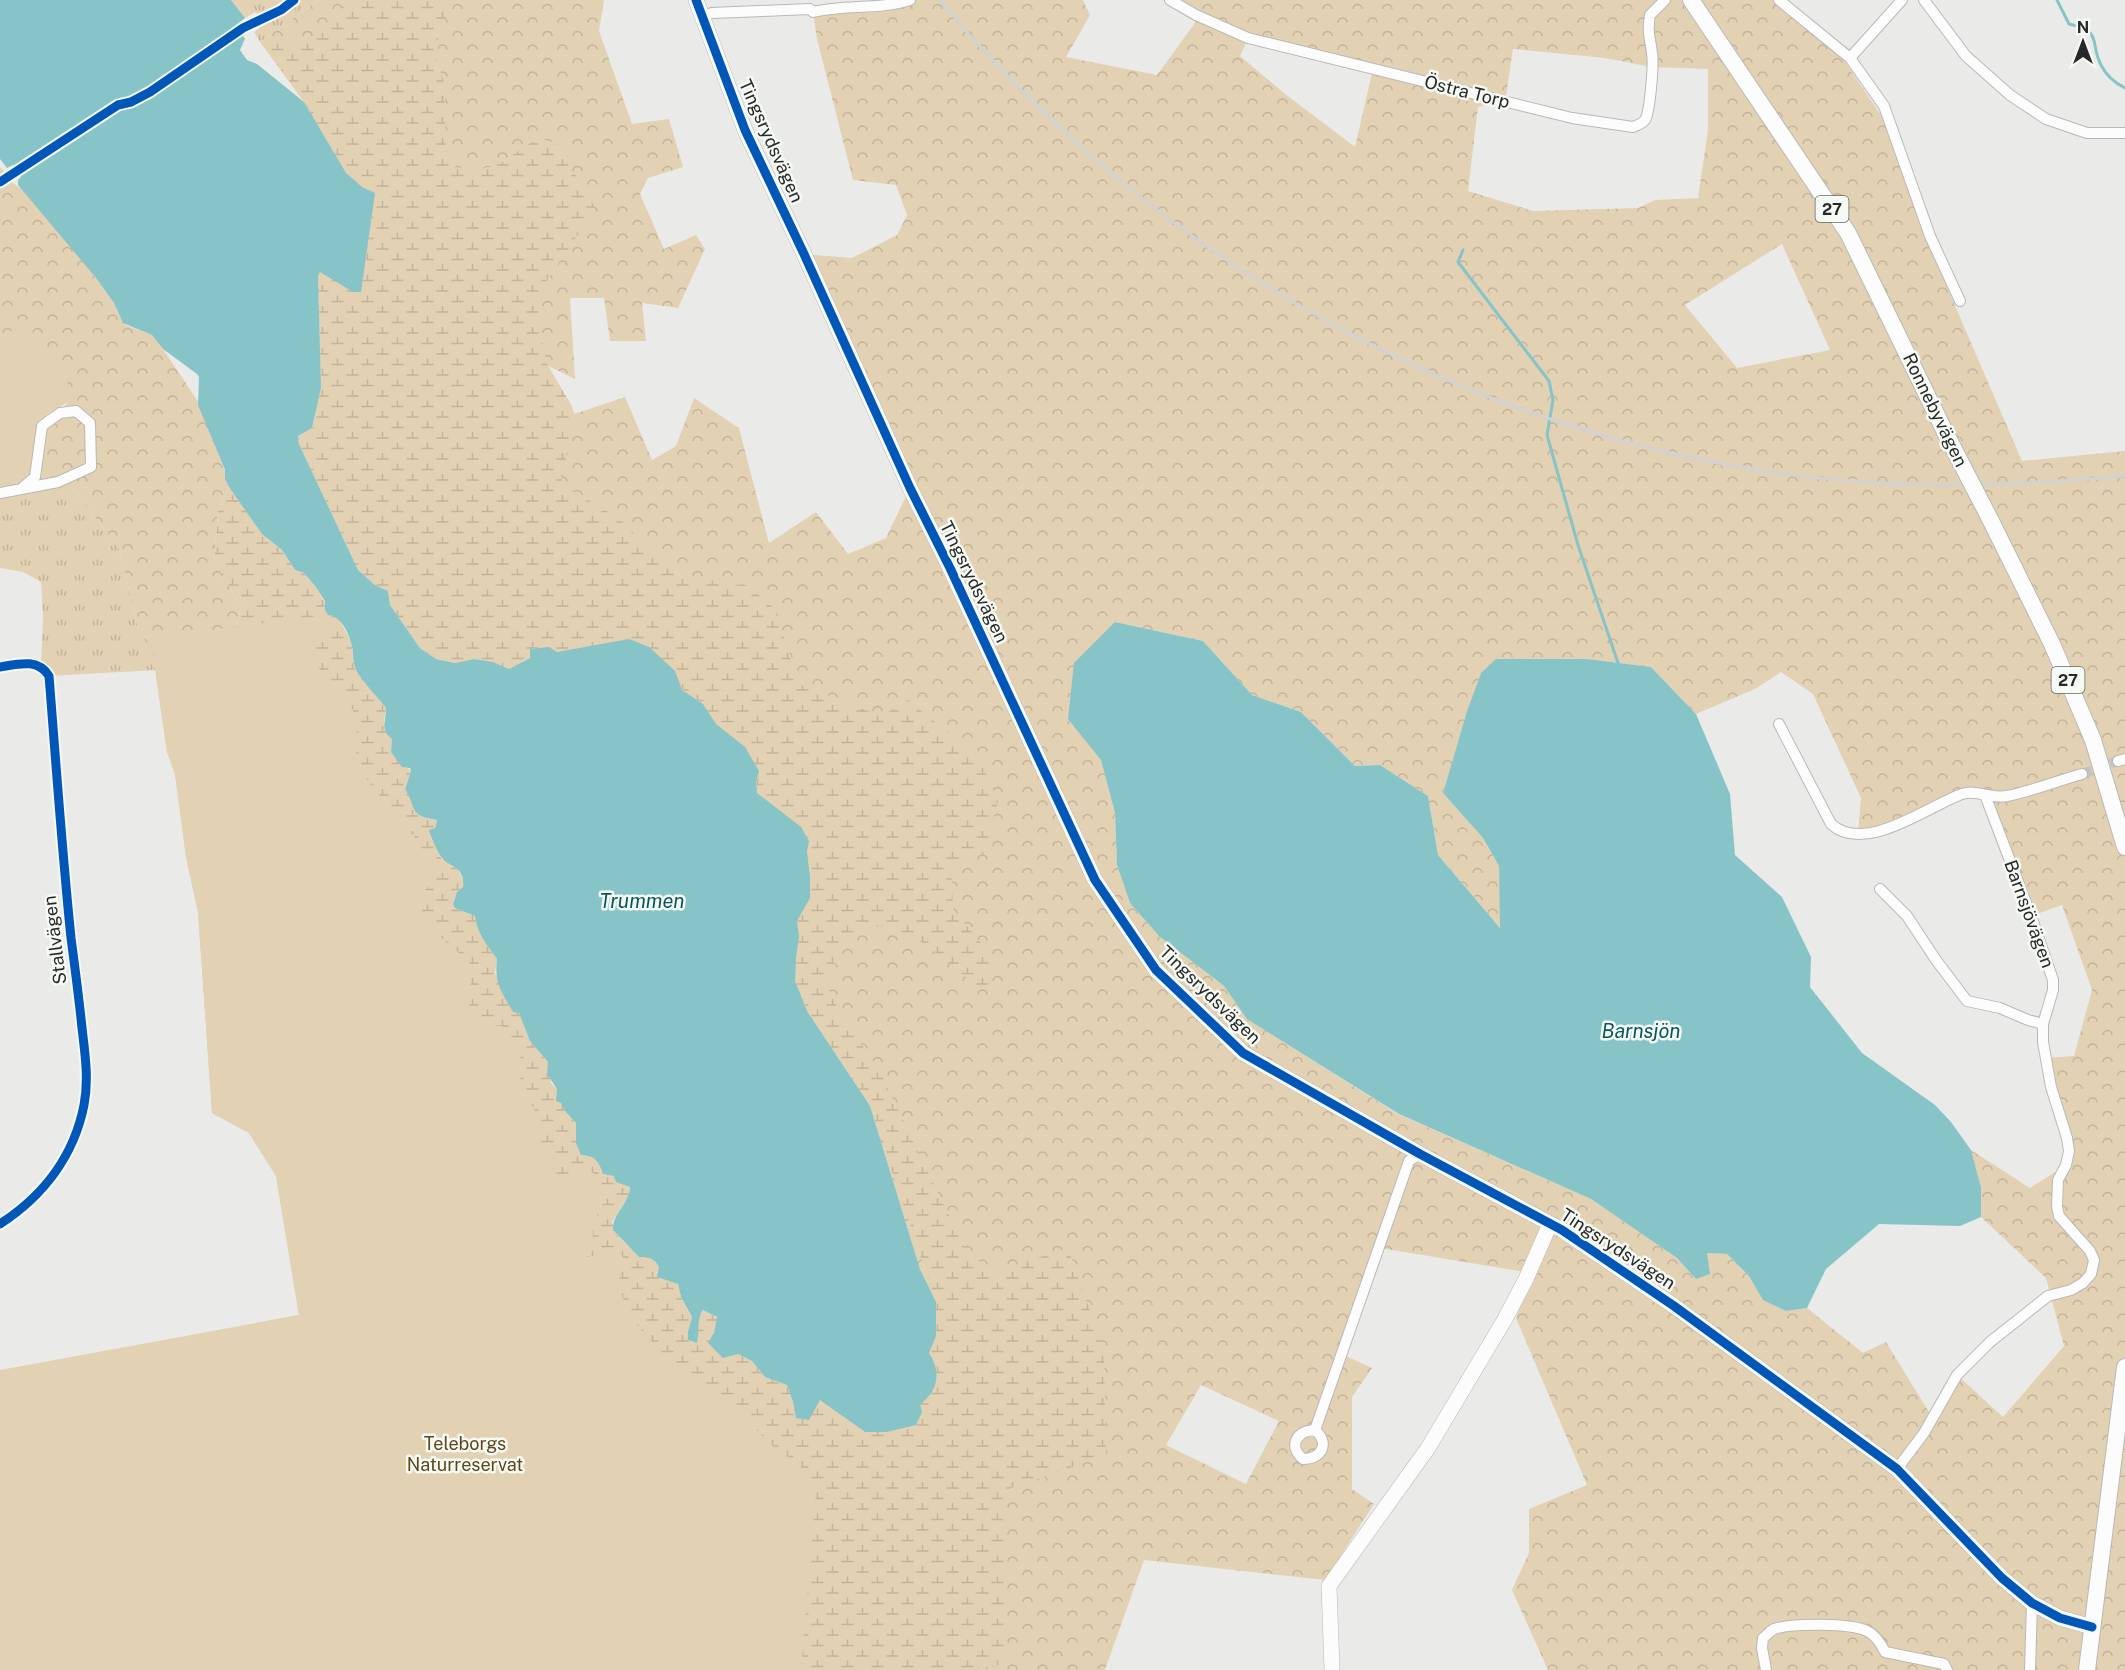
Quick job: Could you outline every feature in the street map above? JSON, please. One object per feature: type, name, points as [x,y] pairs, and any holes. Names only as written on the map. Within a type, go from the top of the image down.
[{"type":"main road","name":"Ronnebyvägen","points":[[1691,0],[1848,233],[2057,654],[2093,740],[2125,842]]},
{"type":"main road","points":[[2087,1670],[2125,1367]]},
{"type":"street","name":"Tingsrydsvägen","points":[[696,0],[746,130],[910,488],[955,578],[1095,880],[1156,970],[1243,1053],[1420,1154],[1550,1224],[1674,1306],[1897,1469],[1986,1562],[2032,1603],[2060,1618],[2092,1627]]},
{"type":"street","points":[[702,16],[712,13],[810,9],[813,12],[830,8],[896,5],[910,0]]},
{"type":"street","name":"Östra Torp","points":[[1170,0],[1196,15],[1248,38],[1572,118],[1633,127],[1641,124],[1647,118],[1653,53],[1649,41],[1650,15],[1665,0]]},
{"type":"street","points":[[1779,0],[1850,57],[1884,106],[1930,236],[1960,301]]},
{"type":"street","points":[[1850,57],[1902,0]]},
{"type":"street","points":[[1924,0],[1966,56],[2010,95],[2046,119],[2087,133],[2125,133]]},
{"type":"street","points":[[0,493],[58,482],[91,467],[90,423],[76,411],[60,413],[42,426],[35,477],[21,489]]},
{"type":"street","name":"Stallvägen","points":[[0,667],[35,664],[45,669],[49,676],[66,889],[87,1073],[84,1105],[69,1151],[54,1175],[39,1192],[19,1211],[0,1224]]},
{"type":"street","points":[[1779,724],[1824,812],[1836,828],[1850,832],[1882,831],[1963,794],[2007,796],[2082,774]]},
{"type":"street","name":"Barnsjövägen","points":[[1897,1469],[1924,1433],[1957,1375],[1990,1342],[2048,1296],[2071,1290],[2083,1283],[2091,1274],[2094,1260],[2090,1251],[2059,1216],[2058,1180],[2066,1165],[2069,1150],[2047,1068],[2043,1041],[2043,1024],[2053,990],[2050,969],[1985,795]]},
{"type":"street","points":[[1880,889],[1908,916],[1936,960],[1967,1001],[2000,1008],[2043,1024]]},
{"type":"street","points":[[1315,1430],[1409,1161],[1420,1154]]},
{"type":"street","points":[[1332,1670],[1329,1586],[1428,1448],[1505,1319],[1526,1279],[1550,1224]]},
{"type":"street","points":[[2030,1670],[2032,1603]]},
{"type":"street","points":[[1766,1670],[1762,1648],[1763,1638],[1773,1630],[1825,1625],[1868,1631],[1879,1641],[1886,1652],[1944,1664],[1947,1670]]},
{"type":"green space","points":[[231,0],[319,0],[260,42],[254,32],[268,22],[255,12],[245,18]]},
{"type":"green space","points":[[319,0],[604,0],[599,31],[632,124],[669,119],[683,167],[648,178],[640,194],[664,249],[696,235],[705,249],[678,308],[642,303],[646,341],[610,341],[604,298],[570,298],[575,379],[548,366],[574,414],[625,397],[652,460],[676,446],[694,398],[739,428],[769,543],[816,512],[848,554],[886,538],[910,488],[804,254],[852,258],[897,235],[907,215],[896,185],[853,180],[817,39],[813,12],[910,0],[1083,0],[1090,15],[1066,57],[1157,75],[1195,23],[1194,7],[1181,0],[1773,0],[1845,62],[1883,118],[1934,257],[2022,461],[2125,451],[2125,1670],[1548,1670],[1512,1590],[1529,1553],[1529,1509],[1587,1485],[1516,1318],[1531,1273],[1380,1248],[1337,1352],[1372,1368],[1352,1397],[1352,1489],[1374,1504],[1325,1580],[1144,1560],[1105,1670],[801,1670],[936,1302],[920,1269],[870,1106],[807,1011],[321,388],[318,276],[304,102],[260,42]],"holes":[[[1248,39],[1373,69],[1355,147],[1240,56]],[[1513,49],[1605,58],[1652,67],[1708,69],[1708,130],[1698,198],[1655,200],[1638,208],[1533,211],[1468,191],[1478,107],[1505,102]],[[1782,244],[1830,350],[1737,368],[1685,305]],[[1115,622],[1203,641],[1252,695],[1301,712],[1355,766],[1380,765],[1428,796],[1438,855],[1501,929],[1499,866],[1483,838],[1443,793],[1467,711],[1481,673],[1587,659],[1651,667],[1696,714],[1755,689],[1781,672],[1813,694],[1861,798],[1858,833],[1883,831],[1974,793],[1985,795],[2031,916],[2062,905],[2092,990],[2074,1056],[2045,1058],[2069,1151],[2066,1165],[2030,1188],[1971,1150],[1981,1187],[1981,1217],[2046,1278],[2064,1346],[2003,1417],[1957,1375],[1932,1417],[1886,1342],[1863,1353],[1807,1308],[1786,1311],[1763,1300],[1749,1276],[1727,1254],[1707,1253],[1696,1279],[1677,1258],[1591,1199],[1398,1114],[1247,1019],[1224,986],[1159,936],[1130,903],[1117,865],[1115,813],[1101,760]],[[1201,1385],[1279,1421],[1246,1484],[1166,1445]]]},
{"type":"green space","points":[[350,0],[443,0],[448,13],[438,39],[437,61],[444,83],[446,152],[453,167],[491,167],[505,161],[523,147],[537,141],[547,140],[566,149],[569,167],[586,188],[595,209],[542,288],[540,330],[547,364],[574,414],[561,484],[620,519],[658,558],[683,576],[747,586],[774,608],[789,651],[795,683],[881,716],[908,700],[980,759],[998,801],[984,854],[961,858],[951,867],[953,909],[993,958],[991,982],[981,989],[923,943],[887,926],[863,928],[838,950],[825,983],[843,1019],[878,1068],[965,1249],[992,1273],[1068,1248],[1104,1351],[1106,1455],[1003,1491],[1005,1664],[971,1670],[786,1670],[232,641],[241,608],[214,563],[218,511],[229,487],[268,539],[282,550],[295,570],[304,573],[315,586],[332,614],[339,619],[351,641],[355,669],[386,708],[384,722],[392,739],[391,752],[411,771],[405,789],[415,811],[422,816],[437,820],[431,838],[442,859],[455,865],[463,880],[463,887],[457,892],[453,903],[455,908],[475,916],[480,933],[497,959],[495,973],[519,1013],[530,1041],[548,1062],[551,1083],[557,1089],[565,1111],[576,1123],[576,1143],[600,1163],[603,1174],[615,1176],[630,1187],[628,1197],[612,1222],[618,1236],[639,1257],[651,1257],[660,1267],[657,1273],[678,1284],[681,1297],[692,1317],[688,1340],[697,1343],[699,1315],[704,1310],[718,1318],[714,1333],[738,1354],[752,1361],[765,1377],[787,1385],[793,1402],[820,1399],[865,1432],[920,1404],[935,1362],[929,1353],[936,1336],[936,1302],[870,1106],[807,1011],[795,981],[799,937],[797,921],[810,898],[808,841],[801,827],[757,793],[756,782],[759,771],[745,747],[716,724],[703,704],[682,689],[675,671],[649,647],[629,639],[557,652],[549,647],[530,649],[530,658],[509,669],[492,662],[474,659],[455,663],[436,659],[420,648],[390,605],[388,591],[375,585],[358,570],[299,444],[298,436],[312,428],[321,388],[319,272],[361,292],[375,193],[351,177],[342,166],[305,103],[260,42],[297,43],[317,38],[329,20]]},
{"type":"green space","points":[[0,167],[12,182],[25,192],[83,260],[114,303],[126,325],[152,335],[197,400],[229,487],[218,511],[214,563],[241,608],[232,641],[481,1291],[236,1327],[299,1315],[276,1176],[249,1133],[212,1113],[198,912],[186,857],[175,774],[167,752],[151,642],[150,647],[139,632],[119,549],[73,488],[35,477],[42,426],[60,413],[68,402],[2,361],[0,362]]},
{"type":"green space","points":[[31,330],[64,372],[69,392],[68,402],[46,415],[43,454],[46,474],[60,481],[0,493],[0,362],[7,331]]},
{"type":"green space","points":[[60,481],[73,488],[119,549],[139,632],[159,640],[156,670],[49,676],[41,666],[43,617],[41,582],[23,572],[0,568],[0,491]]},
{"type":"green space","name":"Teleborgs Naturreservat","points":[[326,615],[333,620],[333,625],[327,636],[314,646],[312,655],[324,677],[353,709],[357,719],[356,765],[414,836],[427,861],[438,873],[424,893],[422,908],[431,927],[471,965],[469,1000],[472,1016],[476,1023],[484,1027],[502,1026],[506,1032],[505,1043],[520,1049],[521,1082],[539,1123],[541,1143],[555,1146],[554,1158],[557,1164],[550,1180],[554,1182],[581,1171],[593,1173],[598,1177],[603,1203],[593,1225],[593,1239],[584,1248],[582,1254],[586,1257],[613,1252],[621,1254],[625,1262],[619,1281],[624,1303],[637,1325],[679,1374],[691,1384],[738,1410],[770,1444],[799,1465],[799,1463],[816,1493],[801,1670],[0,1670],[0,1370],[299,1315],[276,1176],[249,1133],[212,1113],[198,912],[186,857],[175,774],[167,752],[151,638]]},
{"type":"water","name":"Trummen","points":[[0,0],[231,0],[245,18],[236,25],[245,39],[240,50],[247,60],[257,64],[304,102],[346,173],[362,187],[375,193],[361,292],[353,292],[320,272],[318,276],[321,388],[312,428],[298,436],[299,444],[358,570],[375,585],[388,591],[390,605],[420,648],[436,659],[455,663],[474,659],[493,662],[509,669],[530,658],[530,649],[549,647],[557,652],[629,639],[649,647],[675,671],[682,690],[703,704],[716,724],[745,747],[759,771],[756,782],[757,793],[801,827],[809,841],[807,852],[810,898],[797,921],[799,937],[795,981],[807,1011],[870,1106],[920,1269],[936,1302],[936,1336],[929,1353],[935,1367],[936,1380],[931,1393],[920,1404],[922,1412],[916,1425],[887,1432],[865,1432],[820,1400],[809,1420],[796,1418],[787,1385],[765,1377],[752,1361],[738,1354],[723,1358],[708,1343],[714,1333],[717,1317],[703,1310],[697,1343],[688,1340],[692,1317],[681,1297],[678,1284],[657,1277],[659,1267],[655,1262],[649,1258],[639,1257],[613,1230],[613,1224],[627,1199],[630,1187],[616,1182],[614,1176],[603,1174],[598,1162],[593,1158],[581,1155],[576,1143],[576,1123],[561,1103],[556,1101],[557,1089],[547,1074],[548,1062],[530,1041],[519,1013],[513,1012],[499,987],[497,959],[480,934],[475,916],[455,908],[453,904],[457,892],[463,887],[461,873],[443,859],[433,842],[429,830],[435,828],[437,820],[418,814],[413,807],[405,789],[410,768],[402,767],[391,752],[392,739],[388,736],[384,725],[386,708],[356,670],[352,645],[346,629],[340,621],[328,615],[325,610],[325,601],[315,586],[304,573],[295,570],[282,550],[262,534],[229,487],[225,479],[225,470],[198,405],[199,377],[197,374],[163,349],[152,335],[123,323],[114,303],[96,278],[18,185],[21,177],[13,165],[7,168],[0,159]]},
{"type":"water","name":"Barnsjön","points":[[1115,622],[1203,641],[1252,695],[1301,712],[1355,766],[1380,765],[1428,796],[1438,855],[1500,928],[1499,866],[1483,838],[1443,793],[1467,711],[1481,673],[1496,659],[1587,659],[1651,667],[1696,714],[1730,794],[1735,855],[1782,897],[1811,957],[1810,987],[1862,1053],[1935,1105],[1951,1122],[1971,1150],[1981,1187],[1981,1217],[1960,1226],[1879,1224],[1826,1269],[1807,1308],[1786,1311],[1763,1300],[1749,1276],[1727,1254],[1707,1253],[1710,1274],[1696,1279],[1677,1258],[1591,1199],[1399,1114],[1247,1019],[1224,986],[1159,936],[1130,903],[1117,865],[1115,813],[1101,760],[1068,719],[1074,663]]},
{"type":"waterway","points":[[2057,0],[2069,24],[2080,27],[2091,34],[2103,69],[2125,88]]},
{"type":"waterway","points":[[1463,250],[1458,262],[1549,381],[1553,400],[1547,435],[1578,545],[1618,663]]},
{"type":"tunnel","points":[[2082,774],[2118,761]]},
{"type":"railway","points":[[940,0],[1026,95],[1121,181],[1223,258],[1332,324],[1447,380],[1567,425],[1691,457],[1818,478],[1895,484],[1972,485],[2125,476]]},
{"type":"cycle path","points":[[0,182],[118,105],[131,102],[150,92],[243,28],[281,10],[294,0]]},
{"type":"cycle path","points":[[696,0],[745,130],[910,488],[950,568],[1095,880],[1156,970],[1243,1053],[1420,1154],[1562,1230],[1674,1306],[1897,1469],[2002,1578],[2032,1603],[2060,1618],[2092,1627]]},
{"type":"cycle path","points":[[0,667],[33,664],[49,676],[71,938],[86,1076],[84,1105],[79,1124],[64,1158],[30,1201],[0,1224]]}]
